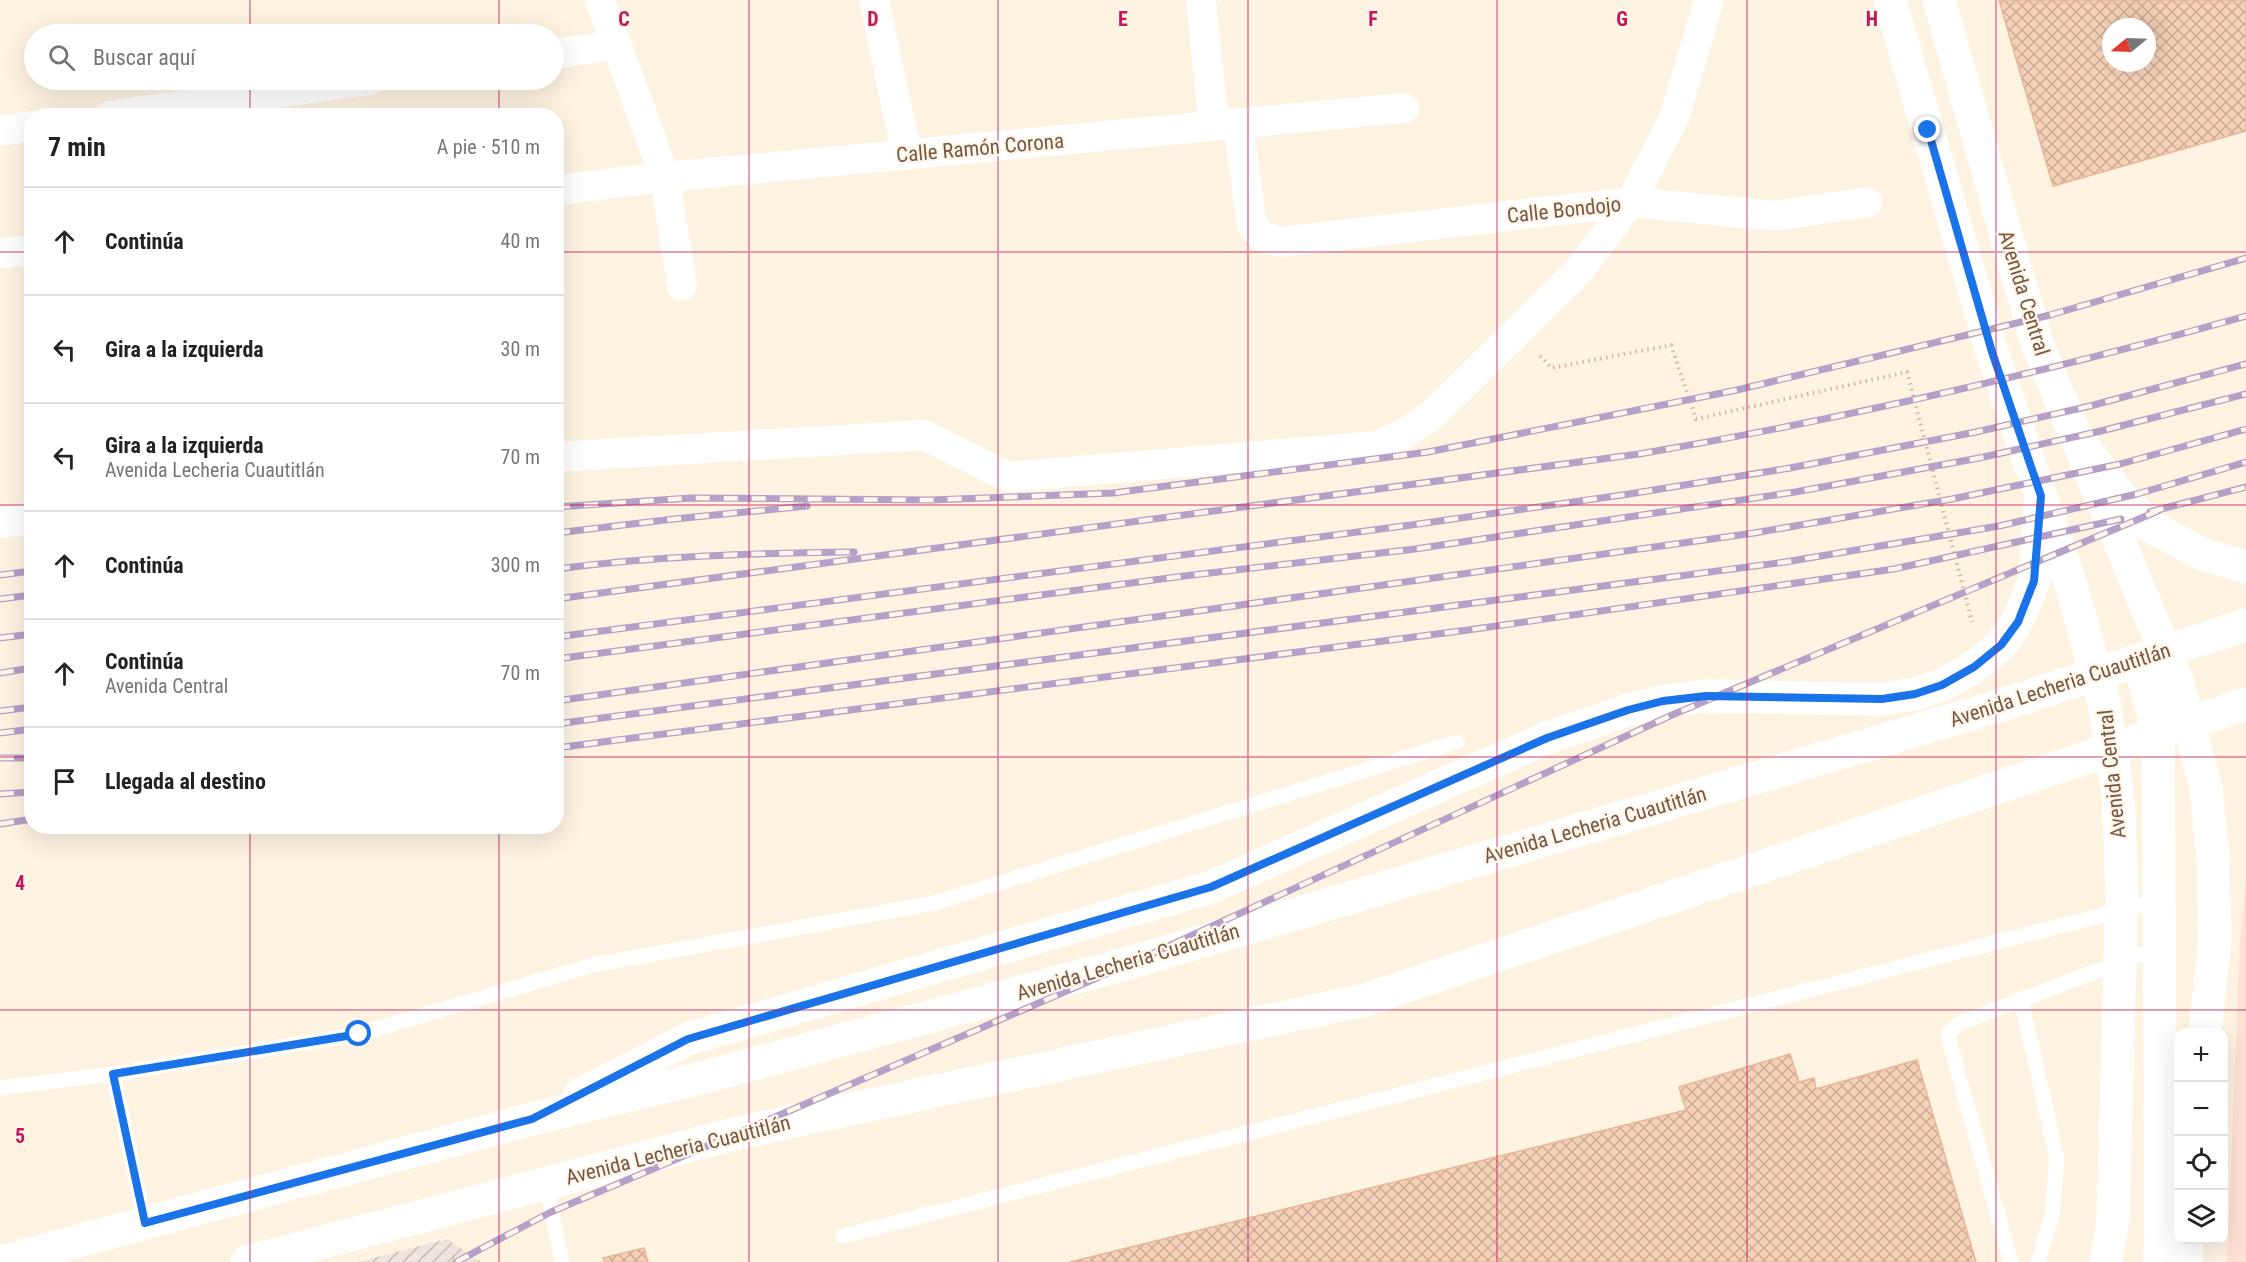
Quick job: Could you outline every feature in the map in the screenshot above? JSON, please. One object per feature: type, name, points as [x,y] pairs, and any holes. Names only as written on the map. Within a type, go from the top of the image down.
[{"type":"main road","name":"Avenida Central","points":[[1890,0],[1992,352],[2072,588],[2104,703],[2118,794],[2122,892],[2113,1220],[2106,1262]]},
{"type":"main road","name":"Avenida Central","points":[[1939,0],[2037,343],[2177,680],[2206,788],[2214,858],[2215,939],[2205,1028]]},
{"type":"main road","points":[[2074,433],[2124,500],[2150,526],[2204,555],[2246,567]]},
{"type":"main road","points":[[532,1119],[688,1039],[1211,887],[1547,738],[1628,710],[1663,701],[1706,696],[1882,699],[1915,694],[1942,685],[1974,667],[2001,645],[2018,622],[2034,581],[2041,496]]},
{"type":"main road","name":"Avenida Lecheria Cuautitlán","points":[[0,1262],[532,1119],[705,1077],[1136,961],[1999,706],[2246,625]]},
{"type":"main road","points":[[2139,660],[2158,733],[2161,1241],[2159,1262]]},
{"type":"main road","name":"Avenida Lecheria Cuautitlán","points":[[247,1262],[738,1133],[1365,1000],[2246,704]]},
{"type":"main road","points":[[2186,1262],[2187,1244]]},
{"type":"street","points":[[600,0],[665,177],[682,286]]},
{"type":"street","points":[[874,0],[907,155]]},
{"type":"street","points":[[1201,0],[1226,125]]},
{"type":"street","points":[[564,457],[924,435],[1008,477],[1377,446],[1404,434],[1432,415],[1577,273],[1631,202],[1676,115],[1709,0]]},
{"type":"street","points":[[564,53],[617,45]]},
{"type":"street","points":[[167,108],[297,90]]},
{"type":"street","name":"Calle Ramón Corona","points":[[564,189],[665,177],[1404,108]]},
{"type":"street","name":"Calle Bondojo","points":[[1226,125],[1252,225],[1261,236],[1280,242],[1631,202],[1775,216],[1867,202]]},
{"type":"street","points":[[0,131],[24,127]]},
{"type":"street","points":[[0,523],[24,520]]},
{"type":"lane","points":[[0,1088],[113,1074],[359,1034],[592,965],[934,903],[1457,742]]},
{"type":"lane","points":[[843,1236],[2159,901]]},
{"type":"lane","points":[[2011,1262],[1950,1044],[1949,1033],[1960,1023],[2160,947]]},
{"type":"lane","points":[[2020,999],[2057,1159],[2052,1216],[2038,1262]]},
{"type":"lane","points":[[113,1074],[145,1223]]},
{"type":"lane","points":[[546,1183],[562,1262]]},
{"type":"path","points":[[1517,332],[1552,368],[1671,345],[1696,419],[1907,372],[1972,624]]},
{"type":"shaded area","points":[[2246,877],[2246,1262],[2227,1262],[2228,1244],[2240,943]]},
{"type":"shaded area","points":[[447,1239],[481,1262],[358,1262]]},
{"type":"building","points":[[1999,0],[2246,0],[2246,131],[2053,186]]},
{"type":"building","points":[[1790,1054],[1799,1082],[1814,1078],[1816,1089],[1917,1060],[1976,1262],[1070,1262],[1686,1110],[1679,1087]]},
{"type":"building","points":[[644,1248],[648,1262],[604,1262],[603,1258]]},
{"type":"railway","points":[[564,506],[691,498],[931,500],[1113,493],[1428,452],[1737,390],[2050,315],[2246,258]]},
{"type":"railway","points":[[564,598],[1639,454],[1792,426],[1944,393],[2171,337],[2246,316]]},
{"type":"railway","points":[[564,636],[1411,525],[1790,468],[1976,432],[2090,406],[2246,364]]},
{"type":"railway","points":[[564,658],[1184,576],[1415,549],[1795,492],[1979,458],[2101,431],[2246,394]]},
{"type":"railway","points":[[564,700],[1754,533],[1952,499],[2120,464],[2246,429]]},
{"type":"railway","points":[[564,723],[1785,562],[1999,526],[2137,494],[2246,462]]},
{"type":"railway","points":[[2150,512],[2246,487]]},
{"type":"railway","points":[[564,532],[807,506]]},
{"type":"railway","points":[[456,1262],[551,1212],[1136,961],[1672,715],[2158,511]]},
{"type":"railway","points":[[564,747],[1468,630],[1894,569],[2121,519]]},
{"type":"railway","points":[[564,568],[705,556],[854,552]]},
{"type":"railway","points":[[0,575],[24,572]]},
{"type":"railway","points":[[0,599],[24,596]]},
{"type":"railway","points":[[0,638],[24,635]]},
{"type":"railway","points":[[0,673],[24,669]]},
{"type":"railway","points":[[0,711],[24,708]]},
{"type":"railway","points":[[0,733],[24,730]]},
{"type":"railway","points":[[0,758],[24,758]]},
{"type":"railway","points":[[0,794],[24,792]]},
{"type":"railway","points":[[0,824],[24,820]]},
{"type":"route","points":[[359,1034],[113,1074],[145,1223],[532,1119],[688,1039],[1211,887],[1547,738],[1628,710],[1663,701],[1706,696],[1882,699],[1915,694],[1942,685],[1974,667],[2001,645],[2018,622],[2034,581],[2041,496],[1992,352],[1928,130]]}]
